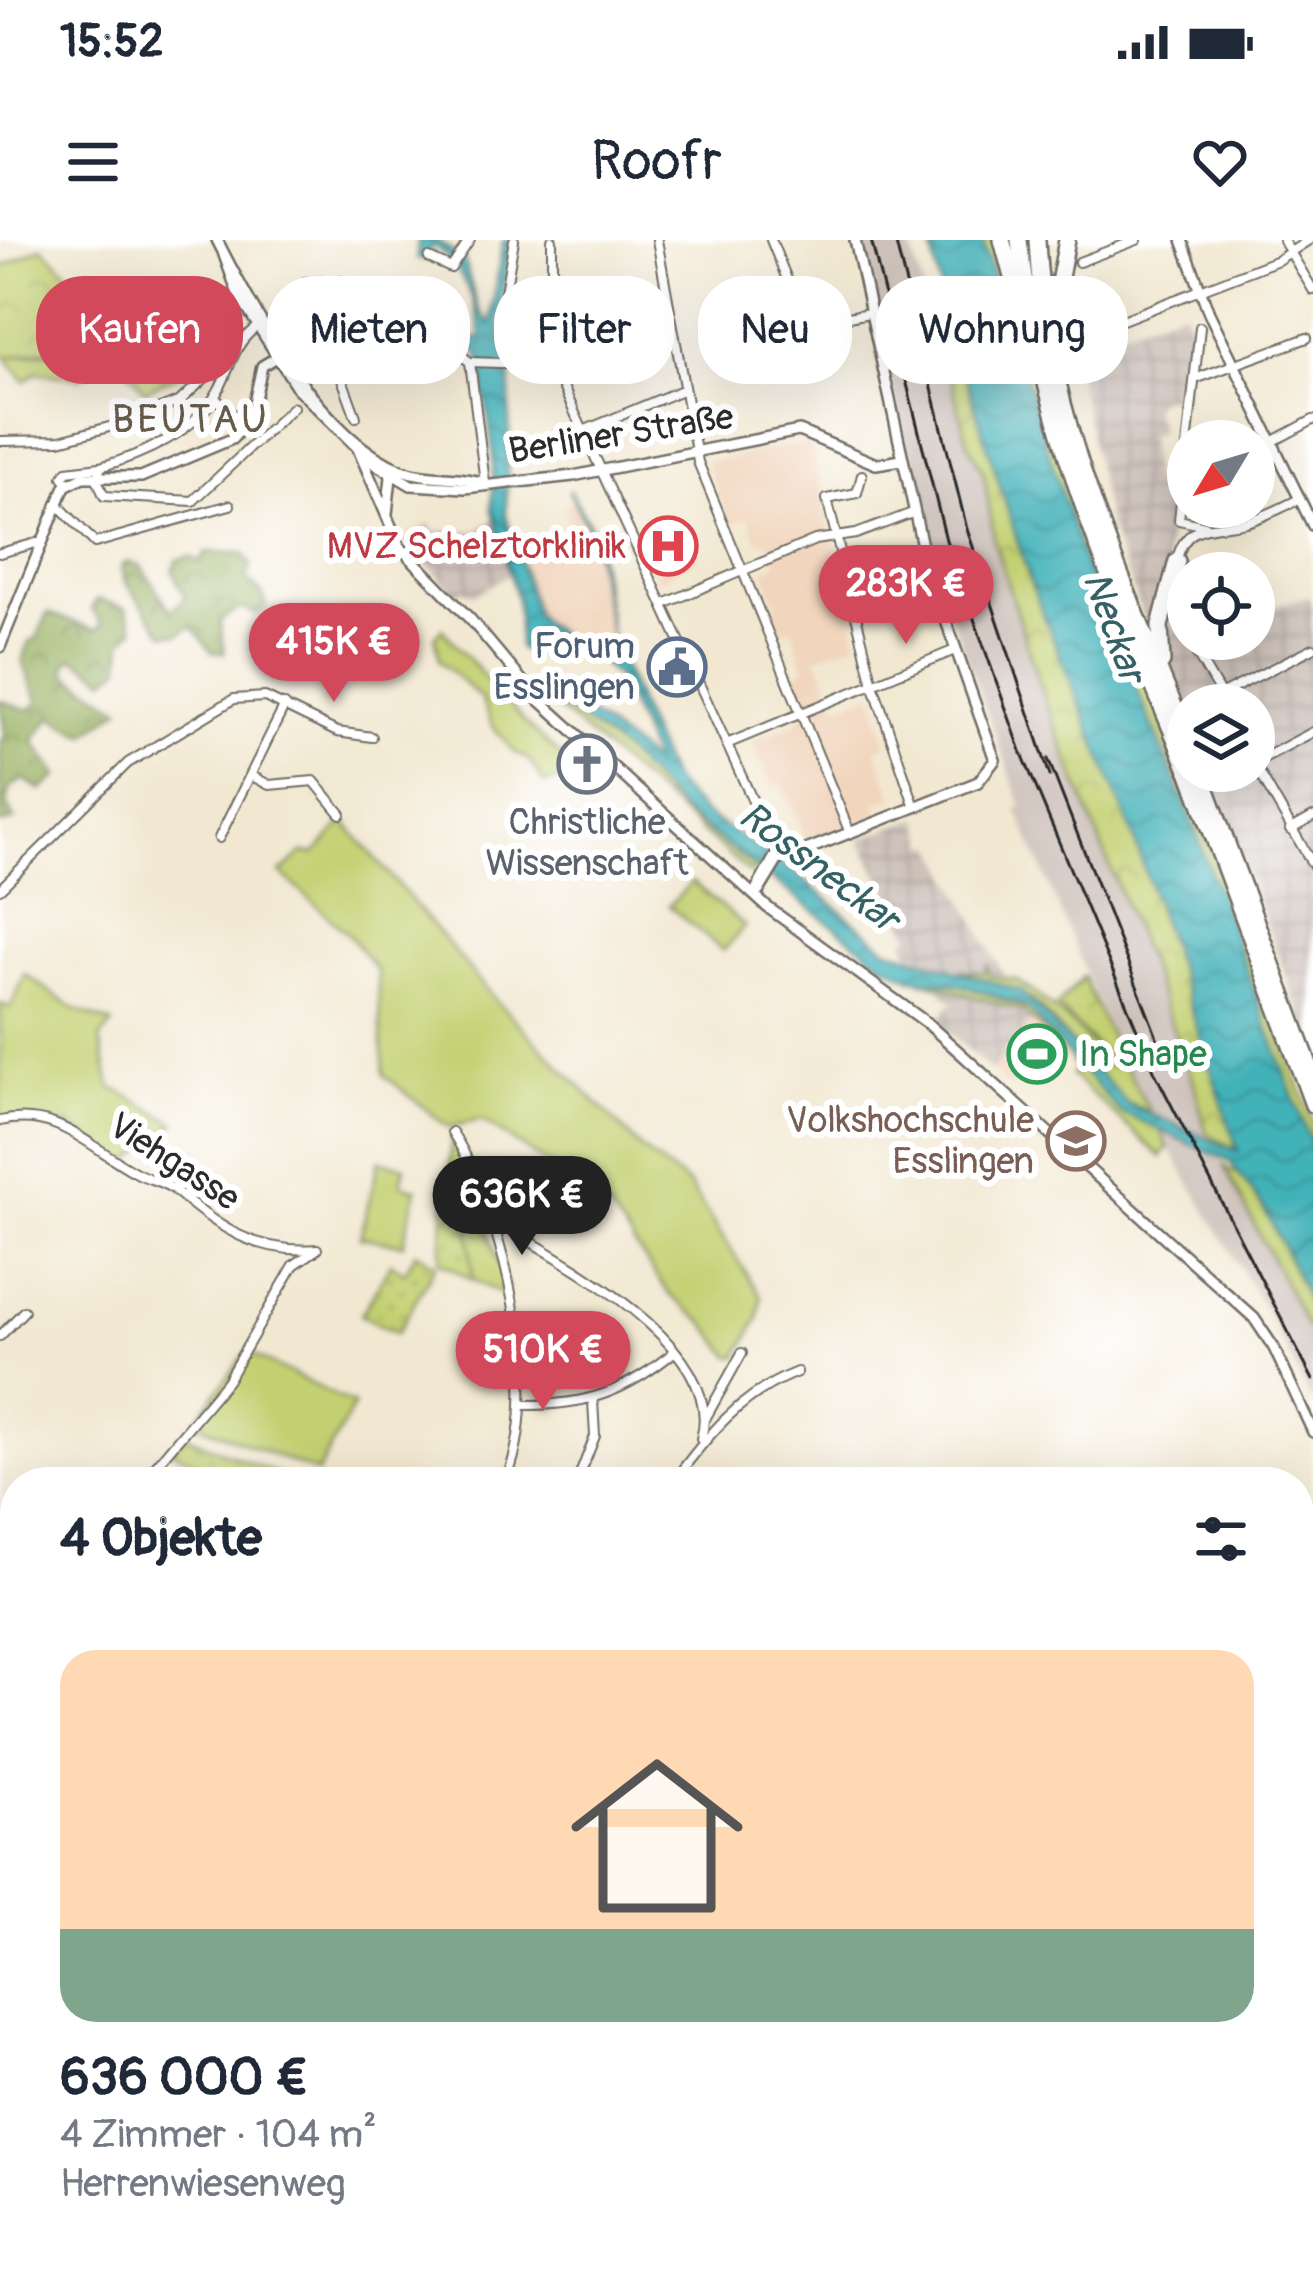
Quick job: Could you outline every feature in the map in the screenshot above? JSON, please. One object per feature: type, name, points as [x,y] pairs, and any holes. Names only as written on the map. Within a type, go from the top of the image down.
[{"type":"highway","points":[[1002,240],[1095,539],[1167,718]]},
{"type":"highway","points":[[1019,240],[1029,308],[1059,428]]},
{"type":"highway","points":[[1037,240],[1048,334],[1076,446],[1167,689]]},
{"type":"highway","points":[[1067,240],[1057,330],[1076,446]]},
{"type":"highway","points":[[1167,600],[1159,632],[1167,689]]},
{"type":"highway","points":[[1196,792],[1313,1105]]},
{"type":"highway","points":[[1208,792],[1313,1075]]},
{"type":"main road","points":[[217,240],[267,338]]},
{"type":"main road","points":[[754,894],[777,860],[991,772],[994,750],[932,586],[854,240]]},
{"type":"main road","points":[[1181,240],[1261,420]]},
{"type":"main road","points":[[0,647],[13,626],[40,542],[68,483],[98,474],[147,476],[227,442],[245,427],[267,369]]},
{"type":"main road","points":[[261,376],[267,375]]},
{"type":"main road","name":"Berliner Straße","points":[[296,384],[358,449],[411,484],[456,488],[601,470],[694,449],[805,432],[872,462],[902,460]]},
{"type":"main road","name":"Berliner Straße","points":[[303,384],[390,470],[488,483]]},
{"type":"main road","points":[[1275,447],[1305,501],[1313,526]]},
{"type":"main road","points":[[358,449],[404,553],[471,620],[530,692],[736,879],[933,1028],[1254,1318],[1274,1348],[1313,1432]]},
{"type":"main road","points":[[378,494],[390,470]]},
{"type":"main road","points":[[388,525],[390,470]]},
{"type":"main road","points":[[387,503],[393,493],[411,484]]},
{"type":"main road","points":[[736,879],[764,878]]},
{"type":"street","points":[[429,257],[447,268],[455,266],[470,240]]},
{"type":"street","points":[[507,276],[514,240]]},
{"type":"street","points":[[552,240],[552,276]]},
{"type":"street","points":[[657,240],[694,449],[850,833]]},
{"type":"street","points":[[771,240],[807,328],[869,313]]},
{"type":"street","points":[[1078,262],[1137,240]]},
{"type":"street","points":[[1283,240],[1313,290]]},
{"type":"street","points":[[1128,318],[1291,252],[1309,240]]},
{"type":"street","points":[[243,341],[258,323]]},
{"type":"street","points":[[1190,420],[1200,327]]},
{"type":"street","points":[[1195,379],[1307,338]]},
{"type":"street","points":[[470,359],[494,362]]},
{"type":"street","points":[[475,362],[488,483]]},
{"type":"street","points":[[0,441],[55,441],[100,433],[176,403],[201,384]]},
{"type":"street","points":[[220,384],[215,398],[165,441],[98,474],[104,496],[186,503],[202,496],[293,407]]},
{"type":"street","points":[[344,384],[356,417]]},
{"type":"street","points":[[562,385],[729,743],[777,860]]},
{"type":"street","points":[[583,431],[682,390]]},
{"type":"street","points":[[215,398],[258,441]]},
{"type":"street","points":[[1275,440],[1313,420]]},
{"type":"street","points":[[862,475],[856,493],[827,499],[873,684],[915,807]]},
{"type":"street","points":[[1275,512],[1305,501]]},
{"type":"street","points":[[56,504],[68,510],[95,543],[230,505]]},
{"type":"street","points":[[664,604],[741,570],[915,512]]},
{"type":"street","points":[[1180,552],[1183,541],[1202,528]]},
{"type":"street","points":[[1,554],[40,542]]},
{"type":"street","points":[[1242,684],[1313,648]]},
{"type":"street","points":[[729,743],[955,650]]},
{"type":"street","points":[[0,889],[110,777],[146,749],[239,697],[259,696],[337,732],[373,737]]},
{"type":"street","points":[[219,838],[284,705]]},
{"type":"street","points":[[1275,752],[1313,732]]},
{"type":"street","points":[[252,776],[269,785],[314,781],[340,814]]},
{"type":"street","points":[[1270,792],[1313,865]]},
{"type":"street","points":[[1290,830],[1313,818]]},
{"type":"street","name":"Viehgasse","points":[[0,1121],[33,1120],[71,1128],[135,1173],[172,1188],[215,1226],[287,1252],[317,1249],[294,1265]]},
{"type":"street","points":[[452,1132],[470,1162],[520,1328],[519,1442],[510,1467]]},
{"type":"street","points":[[490,1223],[504,1226],[601,1285],[647,1322],[674,1352],[698,1391],[704,1420]]},
{"type":"street","points":[[155,1467],[220,1391],[294,1265],[287,1252]]},
{"type":"street","points":[[0,1336],[24,1311]]},
{"type":"street","points":[[521,1406],[593,1401],[628,1387],[674,1352]]},
{"type":"street","points":[[701,1439],[704,1420],[742,1353]]},
{"type":"street","points":[[683,1467],[701,1439],[750,1396],[796,1372]]},
{"type":"street","points":[[583,1467],[594,1441],[593,1401]]},
{"type":"shaded area","points":[[863,240],[909,240],[920,276],[876,276],[876,318]]},
{"type":"shaded area","points":[[1183,309],[1192,333],[1189,369],[1183,374],[1186,397],[1160,397],[1152,407],[1160,430],[1148,436],[1153,483],[1167,485],[1169,528],[1167,578],[1150,632],[1109,528],[1079,384],[1128,384],[1128,328]]},
{"type":"shaded area","points":[[890,384],[951,384],[968,442],[984,474],[995,544],[1054,726],[1194,1083],[1206,1133],[1313,1339],[1313,1405],[1271,1320],[1135,1091],[1017,809],[1022,806],[936,576]]},
{"type":"shaded area","points":[[810,442],[857,642],[817,657],[838,705],[872,694],[887,744],[875,748],[894,797],[876,804],[879,814],[808,844],[782,784],[772,787],[752,741],[797,722],[805,705],[792,675],[805,669],[792,628],[775,634],[766,611],[777,605],[763,570],[777,563],[768,540],[759,543],[748,517],[730,525],[706,462]]},
{"type":"shaded area","points":[[572,500],[591,535],[616,661],[563,637],[537,618],[516,553],[568,532],[565,505]]},
{"type":"shaded area","points":[[495,519],[509,574],[475,595],[462,589],[456,595],[405,540],[431,522],[433,531],[475,531]]},
{"type":"shaded area","name":"MVZ Schelztorklinik","points":[[676,519],[699,558],[659,581],[638,535]]},
{"type":"shaded area","points":[[1308,597],[1313,608],[1313,727],[1303,733],[1313,752],[1313,1046],[1216,792],[1275,792],[1275,684],[1177,684],[1168,660],[1275,660],[1275,606]]},
{"type":"shaded area","points":[[919,818],[928,846],[934,844],[1007,981],[989,975],[988,966],[986,973],[914,960],[904,941],[911,936],[860,839]]},
{"type":"shaded area","points":[[941,988],[1022,1011],[1031,1021],[991,1070],[937,1021],[953,1001]]},
{"type":"shaded area","points":[[1031,1021],[1068,1054],[1044,1081],[1026,1072],[1011,1088],[991,1070]]},
{"type":"green space","points":[[982,240],[999,240],[1009,276],[993,276]]},
{"type":"green space","points":[[42,247],[72,276],[36,276],[36,351],[5,357],[0,349],[0,268]]},
{"type":"green space","points":[[36,354],[36,373],[25,381],[5,357]]},
{"type":"green space","points":[[952,384],[968,384],[1031,584],[1132,832],[1238,1151],[1206,1132],[1194,1083],[1041,690],[995,544],[984,474],[968,443]]},
{"type":"green space","points":[[1027,384],[1039,384],[1167,732],[1167,760],[1083,561]]},
{"type":"green space","points":[[206,552],[243,553],[251,565],[246,579],[262,593],[266,606],[256,614],[242,608],[220,620],[224,653],[212,652],[192,626],[179,634],[164,633],[125,582],[121,567],[127,562],[140,565],[171,611],[185,598],[173,571],[177,560],[191,557],[201,562]]},
{"type":"green space","points":[[97,599],[126,608],[135,629],[123,641],[121,667],[106,679],[74,658],[67,662],[66,674],[121,708],[85,735],[52,717],[33,740],[58,776],[42,790],[23,779],[10,788],[7,805],[15,820],[1,824],[0,741],[5,736],[0,701],[29,710],[39,703],[23,662],[29,642],[37,638],[48,613],[96,630],[103,624],[91,609]]},
{"type":"green space","points":[[442,629],[527,725],[570,764],[558,781],[544,783],[529,760],[513,751],[492,725],[481,699],[440,661],[435,636]]},
{"type":"green space","points":[[563,703],[623,751],[685,814],[759,871],[750,873],[557,708]]},
{"type":"green space","points":[[1180,792],[1190,792],[1313,1122],[1313,1149]]},
{"type":"green space","points":[[344,821],[497,1002],[647,1154],[688,1184],[761,1296],[758,1319],[738,1357],[731,1356],[705,1323],[670,1295],[604,1202],[482,1120],[448,1127],[384,1075],[377,971],[350,936],[281,873],[302,853],[315,854]]},
{"type":"green space","points":[[692,882],[745,926],[723,951],[669,906]]},
{"type":"green space","points":[[988,964],[990,976],[1016,980],[1080,1031],[1108,1066],[1121,1059],[1150,1112],[1125,1102],[1033,1000],[959,970],[985,973]]},
{"type":"green space","points":[[25,974],[74,1009],[113,1024],[100,1039],[110,1086],[176,1123],[128,1163],[69,1126],[0,1119],[0,1004],[11,1008]]},
{"type":"green space","points":[[1083,977],[1117,1052],[1110,1060],[1057,1006]]},
{"type":"green space","points":[[919,980],[965,986],[1030,1010],[1120,1111],[1160,1129],[1168,1149],[1161,1157],[1071,1075],[1075,1070],[1068,1054],[1022,1011]]},
{"type":"green space","points":[[452,1136],[464,1158],[473,1280],[440,1261]]},
{"type":"green space","points":[[464,1158],[507,1289],[504,1295],[473,1280]]},
{"type":"green space","points":[[379,1161],[405,1166],[401,1184],[417,1189],[403,1244],[360,1237]]},
{"type":"green space","points":[[1223,1164],[1233,1173],[1238,1170],[1286,1251],[1305,1297],[1313,1339]]},
{"type":"green space","points":[[416,1252],[436,1265],[397,1333],[361,1315],[391,1263],[405,1272]]},
{"type":"green space","points":[[247,1352],[354,1405],[320,1467],[303,1467],[194,1422]]},
{"type":"green space","points":[[184,1435],[260,1467],[206,1467],[172,1451]]},
{"type":"water","points":[[418,240],[436,240],[464,259],[469,276],[461,276],[432,245],[425,260],[417,259]]},
{"type":"water","points":[[503,240],[511,240],[506,276],[497,276]]},
{"type":"water","points":[[930,240],[982,240],[993,276],[938,276]]},
{"type":"water","points":[[470,281],[477,306],[490,325],[494,299],[494,384],[511,384],[506,515],[537,618],[563,637],[616,661],[591,535],[569,490],[595,534],[611,635],[672,781],[703,813],[793,871],[886,948],[1021,991],[1129,1105],[1238,1151],[1132,832],[1031,584],[968,384],[1027,384],[1083,561],[1167,760],[1167,792],[1180,792],[1185,803],[1313,1149],[1313,1312],[1265,1209],[1230,1162],[1120,1112],[1025,1006],[965,986],[912,978],[884,964],[685,814],[623,751],[564,707],[572,701],[654,763],[620,681],[600,661],[539,629],[532,632],[528,652],[519,648],[517,600],[492,507],[493,451],[479,354],[470,348],[470,338],[481,339]]},
{"type":"railway","points":[[871,240],[946,540],[1021,751],[1156,1075],[1313,1380]]},
{"type":"railway","points":[[895,240],[967,529],[1050,776]]},
{"type":"railway","points":[[1048,759],[1162,1050]]},
{"type":"place","name":"MVZ Schelztorklinik","points":[[668,546]]},
{"type":"place","name":"Forum Esslingen","points":[[677,667]]},
{"type":"place","name":"Christliche Wissenschaft","points":[[587,764]]},
{"type":"place","name":"In Shape","points":[[1037,1054]]},
{"type":"place","name":"Volkshochschule Esslingen","points":[[1076,1141]]},
{"type":"district","name":"BEUTAU","points":[[191,419]]},
{"type":"water label","name":"Neckar","points":[[1114,627]]},
{"type":"water label","name":"Rossneckar","points":[[819,867]]}]
